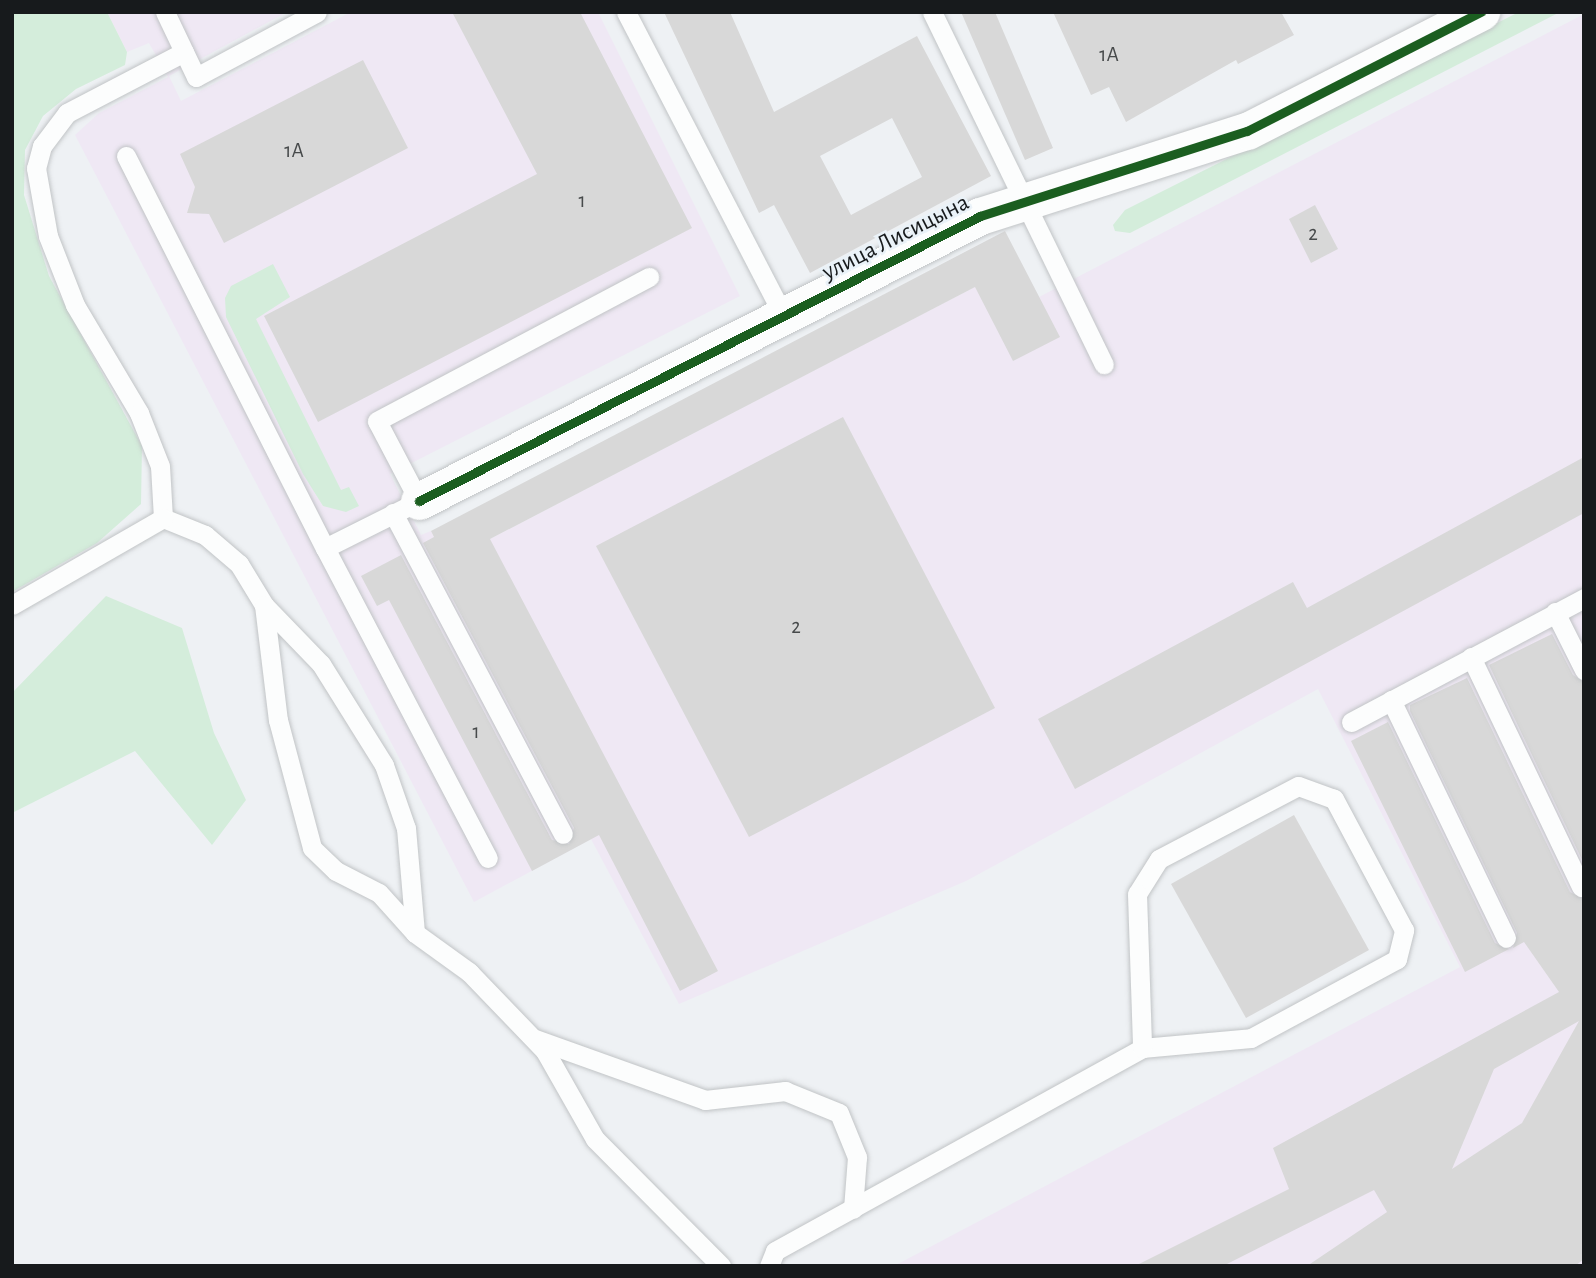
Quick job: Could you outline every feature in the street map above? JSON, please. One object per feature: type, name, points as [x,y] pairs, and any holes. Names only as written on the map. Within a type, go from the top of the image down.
[{"type":"street","name":"улица Лисицына","points":[[406,507],[980,216],[1247,131],[1481,12]]},
{"type":"lane","points":[[165,12],[196,77],[317,12]]},
{"type":"lane","points":[[626,12],[783,317]]},
{"type":"lane","points":[[932,12],[1104,364]]},
{"type":"lane","points":[[163,518],[160,466],[139,413],[75,305],[48,236],[36,168],[42,146],[67,113],[184,52]]},
{"type":"lane","points":[[126,156],[325,548],[488,858]]},
{"type":"lane","points":[[563,834],[406,507],[377,421],[649,277]]},
{"type":"lane","points":[[325,548],[406,507]]},
{"type":"lane","points":[[163,518],[205,535],[239,564],[264,605],[321,664],[396,788],[407,828],[415,933]]},
{"type":"lane","points":[[12,605],[163,518]]},
{"type":"lane","points":[[1351,722],[1584,598]]},
{"type":"lane","points":[[264,605],[278,720],[312,848],[336,871],[379,893],[415,933],[469,972],[533,1039],[595,1139],[721,1266]]},
{"type":"lane","points":[[1555,612],[1584,670]]},
{"type":"lane","points":[[1471,657],[1581,887]]},
{"type":"lane","points":[[1391,700],[1506,938]]},
{"type":"lane","points":[[769,1266],[775,1251],[1142,1048],[1251,1038],[1397,959],[1404,930],[1334,799],[1298,786],[1159,859],[1137,894],[1142,1048]]},
{"type":"lane","points":[[533,1039],[705,1100],[785,1091],[839,1113],[858,1157],[853,1209]]},
{"type":"shaded area","points":[[107,12],[287,12],[169,76],[181,101],[351,12],[598,12],[740,296],[390,474],[421,535],[431,531],[453,572],[490,539],[1021,263],[1039,297],[1584,14],[1584,1266],[894,1266],[1460,967],[1318,689],[966,881],[679,1004],[591,839],[474,902],[75,135],[99,113],[168,77],[149,43],[127,52]]},
{"type":"green space","points":[[12,12],[107,12],[127,52],[125,65],[76,89],[43,116],[25,150],[24,195],[49,276],[142,446],[141,504],[97,543],[12,592]]},
{"type":"green space","points":[[1519,12],[1560,12],[1130,233],[1115,231],[1113,225],[1125,210]]},
{"type":"green space","points":[[273,264],[290,297],[256,319],[341,490],[349,487],[359,506],[346,512],[323,506],[303,474],[226,317],[225,298],[231,286]]},
{"type":"green space","points":[[106,596],[182,628],[214,733],[246,800],[212,845],[135,751],[12,813],[12,693]]},
{"type":"building","points":[[452,12],[580,12],[692,228],[318,422],[264,316],[537,174]]},
{"type":"building","points":[[664,12],[730,12],[774,112],[917,36],[991,176],[810,273],[774,205],[759,213]],"holes":[[[892,118],[922,177],[851,215],[820,156]]]},
{"type":"building","points":[[961,12],[995,12],[1053,148],[1025,160]]},
{"type":"building","points":[[1053,12],[1281,12],[1294,35],[1238,64],[1236,60],[1126,122],[1109,87],[1091,95]]},
{"type":"building","points":[[363,60],[408,148],[224,243],[209,214],[187,213],[195,187],[180,154]]},
{"type":"building","points":[[1315,205],[1338,249],[1311,263],[1289,219]]},
{"type":"building","points":[[1005,231],[1060,337],[1013,361],[975,287],[490,539],[718,971],[680,991],[599,835],[532,871],[389,600],[377,606],[361,576],[401,555],[552,840],[569,844],[574,828],[423,543],[434,537],[431,531]]},
{"type":"building","points":[[843,417],[995,708],[749,837],[596,546]]},
{"type":"building","points":[[1584,457],[1584,513],[1075,789],[1038,719],[1293,582],[1307,608]]},
{"type":"building","points":[[1552,634],[1573,675],[1584,682],[1584,864],[1489,665]]},
{"type":"building","points":[[1467,678],[1570,892],[1584,899],[1584,1259],[1575,1266],[1307,1266],[1387,1212],[1374,1190],[1223,1266],[1135,1266],[1289,1189],[1273,1148],[1559,992],[1524,942],[1513,948],[1517,933],[1410,711],[1410,705]],"holes":[[[1579,1021],[1522,1123],[1452,1169],[1494,1069]]]},
{"type":"building","points":[[1388,722],[1495,943],[1509,949],[1465,972],[1351,741]]},
{"type":"building","points":[[1294,815],[1369,950],[1246,1018],[1171,884]]},
{"type":"cycle path","points":[[419,501],[980,216],[1247,131],[1481,12]]}]
